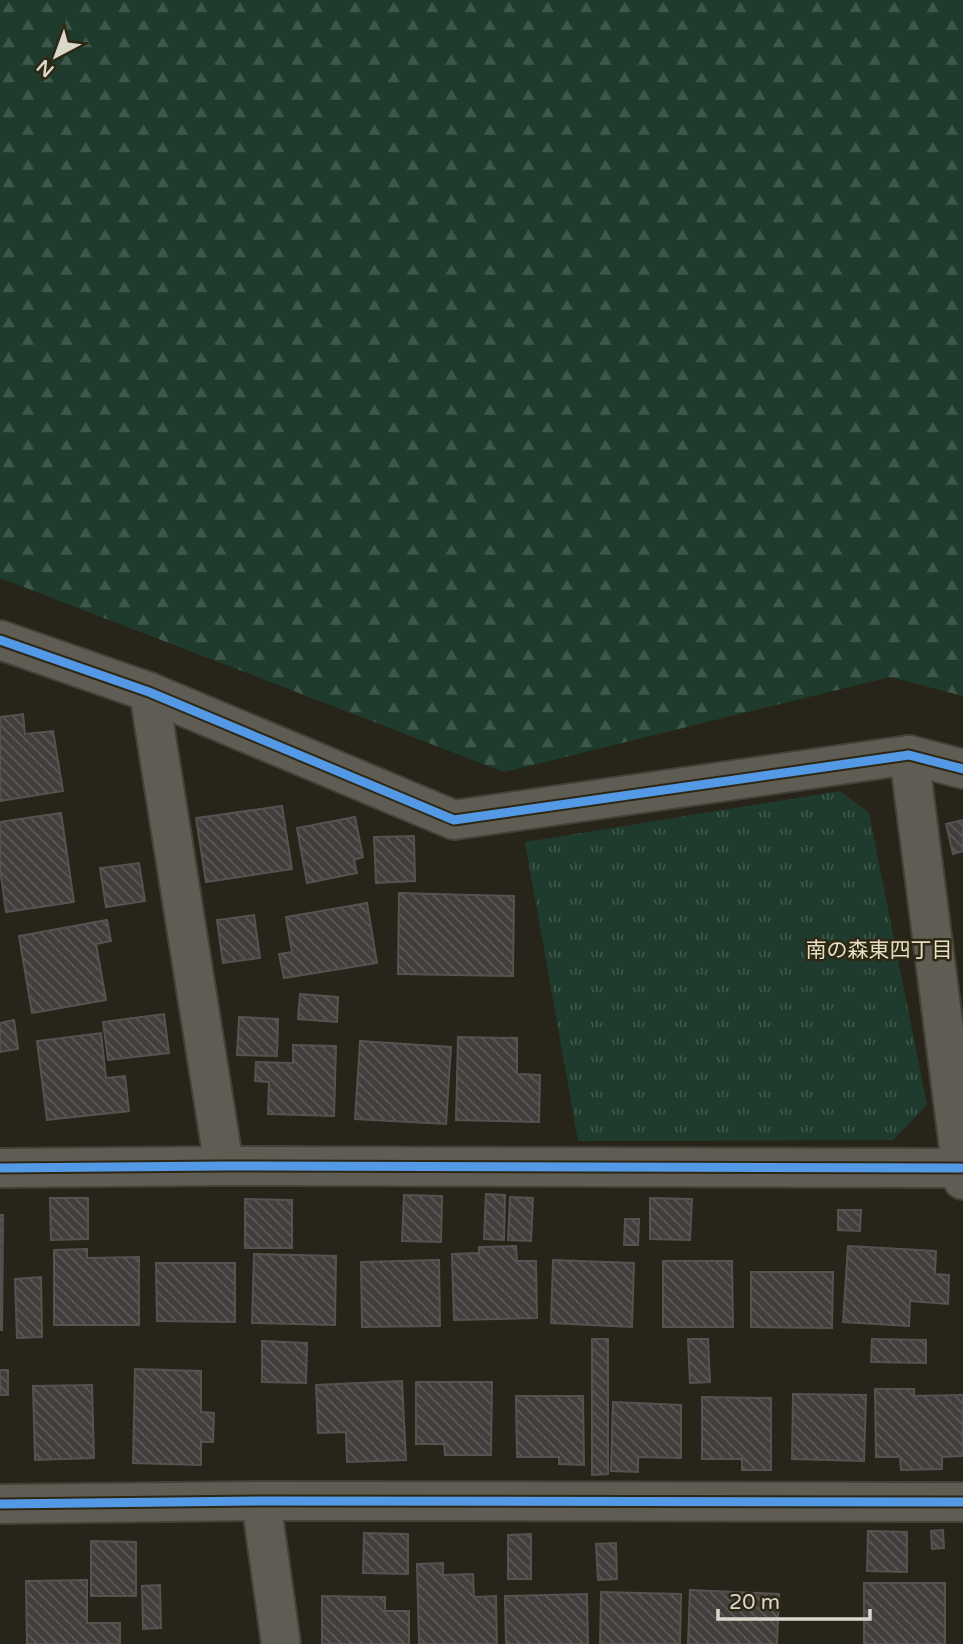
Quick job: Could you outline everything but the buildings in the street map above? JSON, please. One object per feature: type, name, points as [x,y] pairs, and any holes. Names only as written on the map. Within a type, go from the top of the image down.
[{"type":"street","points":[[0,640],[149,692],[454,820],[909,755],[963,769]]},
{"type":"street","points":[[149,692],[225,1166]]},
{"type":"street","points":[[0,1168],[225,1166],[962,1174],[909,755]]},
{"type":"street","points":[[0,1504],[261,1501],[963,1502]]},
{"type":"street","points":[[261,1501],[281,1644]]},
{"type":"green space","points":[[0,0],[963,0],[963,696],[890,677],[504,772],[0,578]]},
{"type":"green space","points":[[840,791],[869,813],[927,1105],[893,1140],[578,1141],[525,842]]},
{"type":"cycle path","points":[[0,640],[149,692],[454,820],[909,755],[963,769]]},
{"type":"cycle path","points":[[0,1168],[961,1168]]},
{"type":"cycle path","points":[[0,1504],[261,1501],[963,1502]]},
{"type":"district","name":"南の森東四丁目","points":[[879,950]]}]
